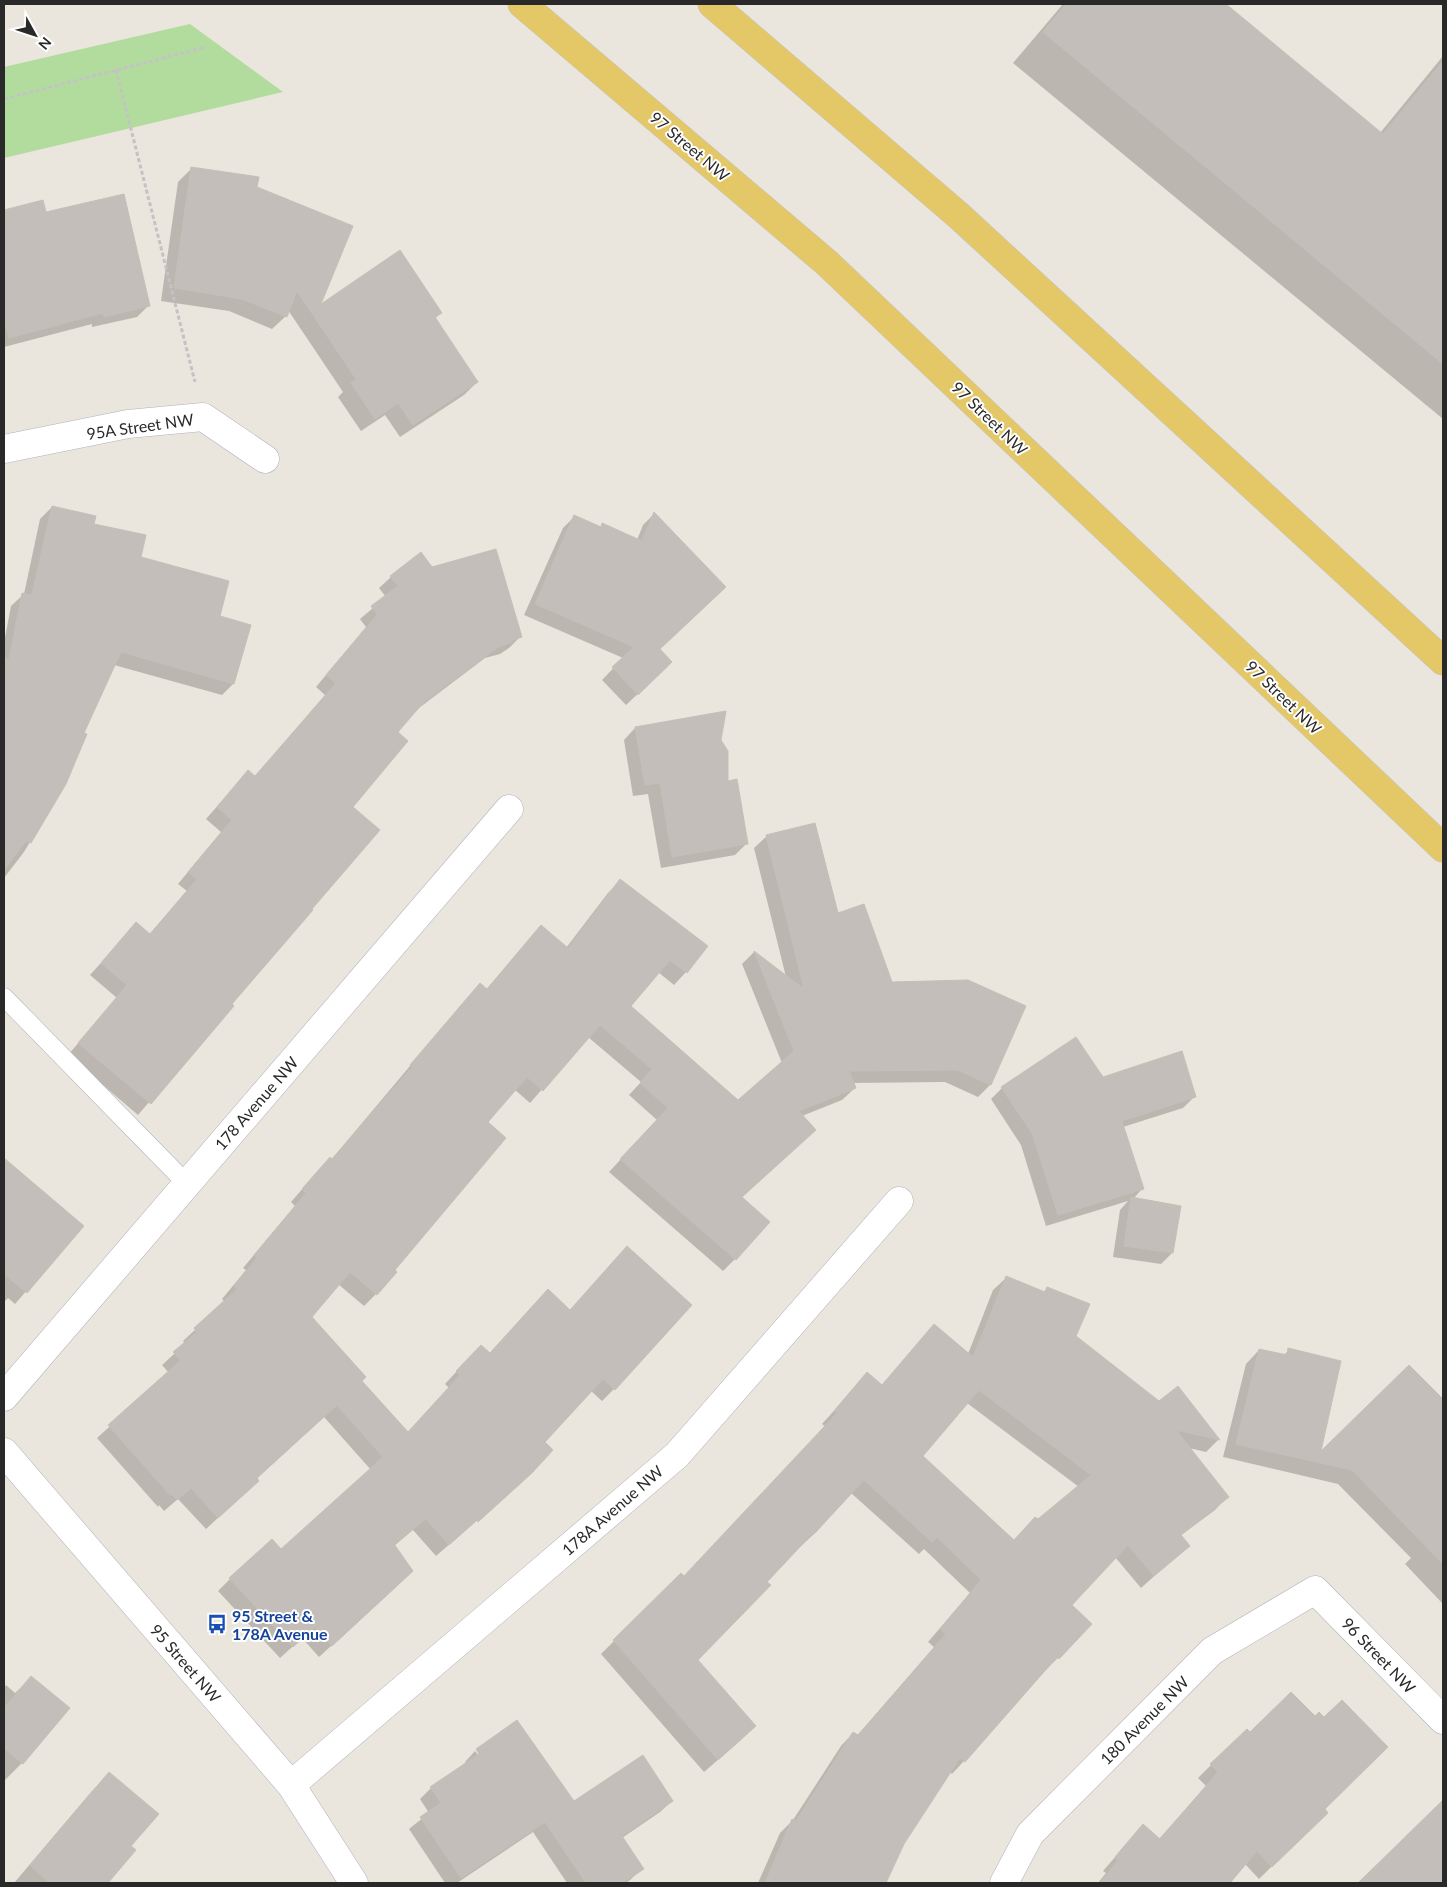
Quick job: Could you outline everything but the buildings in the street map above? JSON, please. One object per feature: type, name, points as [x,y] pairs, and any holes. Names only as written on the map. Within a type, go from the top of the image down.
[{"type":"main road","name":"97 Street NW","points":[[522,4],[827,263],[1443,848]]},
{"type":"main road","points":[[712,4],[958,215],[1443,661]]},
{"type":"street","name":"95A Street NW","points":[[4,449],[128,424],[203,417],[265,459]]},
{"type":"street","name":"178 Avenue NW","points":[[4,1397],[509,809]]},
{"type":"street","name":"178A Avenue NW","points":[[291,1785],[677,1455],[899,1201]]},
{"type":"street","name":"95 Street NW","points":[[4,1452],[291,1785],[354,1883]]},
{"type":"street","name":"96 Street NW","points":[[1315,1590],[1443,1720]]},
{"type":"street","name":"180 Avenue NW","points":[[1004,1883],[1030,1834],[1212,1651],[1315,1590]]},
{"type":"lane","points":[[4,997],[187,1184]]},
{"type":"path","points":[[4,99],[206,46]]},
{"type":"path","points":[[116,70],[187,347],[203,417]]},
{"type":"green space","points":[[190,24],[283,92],[4,158],[4,67]]},
{"type":"place","name":"95 Street & 178A Avenue","points":[[217,1624]]}]
